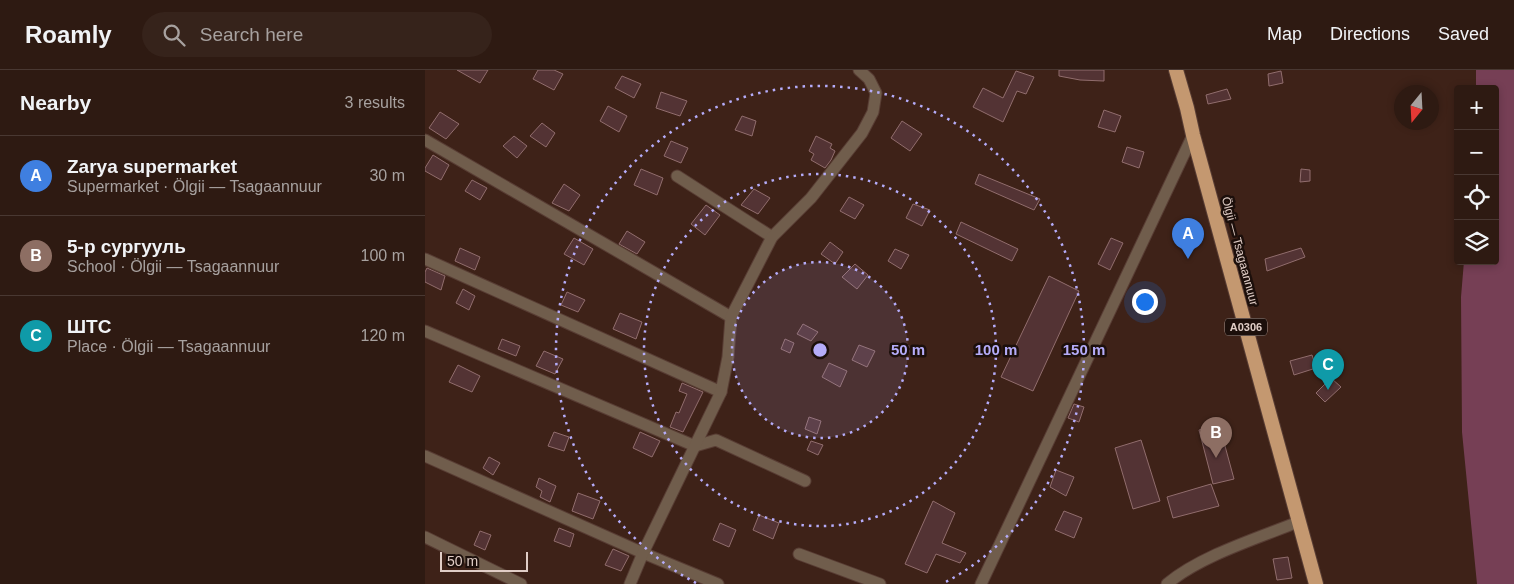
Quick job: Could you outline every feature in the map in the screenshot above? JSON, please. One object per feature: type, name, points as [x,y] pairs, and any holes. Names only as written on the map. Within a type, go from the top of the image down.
[{"type":"highway","name":"Ölgii — Tsagaannuur","points":[[1176,70],[1316,584]]},
{"type":"street","points":[[630,584],[643,553],[721,392],[728,357],[731,317],[772,237],[811,198],[863,134],[873,112],[876,93],[869,79],[859,70]]},
{"type":"street","points":[[981,584],[1193,135]]},
{"type":"street","points":[[425,140],[731,317]]},
{"type":"street","points":[[677,176],[772,237]]},
{"type":"street","points":[[425,259],[721,392]]},
{"type":"street","points":[[425,331],[695,446],[716,440],[805,481]]},
{"type":"street","points":[[425,456],[643,553],[705,577],[718,584]]},
{"type":"street","points":[[1167,584],[1175,577],[1209,558],[1299,522]]},
{"type":"street","points":[[425,538],[521,584]]},
{"type":"street","points":[[799,554],[880,584]]},
{"type":"shaded area","points":[[1476,70],[1514,70],[1514,584],[1477,584],[1462,432],[1461,297],[1464,265],[1499,265],[1499,85],[1476,85]]},
{"type":"building","points":[[457,70],[488,70],[480,83]]},
{"type":"building","points":[[538,70],[554,70],[563,74],[554,90],[533,79]]},
{"type":"building","points":[[1059,70],[1104,70],[1104,81],[1080,80],[1059,76]]},
{"type":"building","points":[[1016,71],[1034,77],[1026,94],[1017,91],[1003,122],[973,107],[983,88],[1003,98]]},
{"type":"building","points":[[1281,71],[1283,83],[1269,86],[1268,74]]},
{"type":"building","points":[[622,76],[641,84],[634,98],[615,88]]},
{"type":"building","points":[[1227,89],[1231,99],[1208,104],[1206,95]]},
{"type":"building","points":[[661,92],[687,101],[680,116],[656,108]]},
{"type":"building","points":[[608,106],[627,116],[619,132],[600,121]]},
{"type":"building","points":[[1104,110],[1121,116],[1115,132],[1098,127]]},
{"type":"building","points":[[440,112],[459,124],[446,139],[429,128]]},
{"type":"building","points":[[742,116],[756,121],[752,136],[735,130]]},
{"type":"building","points":[[902,121],[922,134],[910,151],[891,138]]},
{"type":"building","points":[[542,123],[555,133],[546,147],[530,136]]},
{"type":"building","points":[[514,136],[527,146],[517,158],[503,146]]},
{"type":"building","points":[[816,136],[832,144],[830,148],[835,151],[825,168],[811,160],[814,154],[809,151]]},
{"type":"building","points":[[671,141],[688,148],[681,163],[664,156]]},
{"type":"building","points":[[1127,147],[1144,152],[1139,168],[1122,162]]},
{"type":"building","points":[[433,155],[449,165],[441,180],[425,171]]},
{"type":"building","points":[[641,169],[663,178],[657,195],[634,185]]},
{"type":"building","points":[[1301,169],[1310,170],[1310,181],[1300,182]]},
{"type":"building","points":[[979,174],[1040,199],[1034,210],[975,184]]},
{"type":"building","points":[[472,180],[487,188],[480,200],[465,191]]},
{"type":"building","points":[[564,184],[580,195],[569,211],[552,203]]},
{"type":"building","points":[[754,189],[770,198],[758,214],[741,205]]},
{"type":"building","points":[[849,197],[864,205],[855,219],[840,211]]},
{"type":"building","points":[[913,204],[930,210],[922,226],[906,218]]},
{"type":"building","points":[[706,205],[720,215],[705,235],[691,224]]},
{"type":"building","points":[[961,222],[1018,249],[1012,261],[956,234]]},
{"type":"building","points":[[627,231],[645,242],[637,254],[619,244]]},
{"type":"building","points":[[574,238],[593,249],[584,265],[564,254]]},
{"type":"building","points":[[1111,238],[1123,243],[1110,270],[1098,264]]},
{"type":"building","points":[[830,242],[843,252],[835,264],[821,254]]},
{"type":"building","points":[[460,248],[480,257],[475,270],[455,261]]},
{"type":"building","points":[[1301,248],[1305,257],[1267,271],[1265,259]]},
{"type":"building","points":[[895,249],[909,255],[901,269],[888,261]]},
{"type":"building","points":[[855,264],[868,275],[857,289],[842,277]]},
{"type":"building","points":[[427,268],[445,276],[441,290],[425,282]]},
{"type":"building","points":[[1049,276],[1079,291],[1033,391],[1001,377]]},
{"type":"building","points":[[463,289],[475,296],[469,310],[456,303]]},
{"type":"building","points":[[567,292],[585,300],[578,312],[561,305]]},
{"type":"building","points":[[620,313],[642,322],[636,339],[613,329]]},
{"type":"building","points":[[803,324],[818,332],[811,341],[797,334]]},
{"type":"building","points":[[502,339],[520,346],[516,356],[498,349]]},
{"type":"building","points":[[785,339],[794,343],[790,353],[781,349]]},
{"type":"building","points":[[859,345],[875,351],[867,367],[852,360]]},
{"type":"building","points":[[544,351],[563,359],[555,374],[536,366]]},
{"type":"building","points":[[1312,355],[1316,368],[1294,375],[1290,361]]},
{"type":"building","points":[[829,363],[847,371],[840,387],[822,377]]},
{"type":"building","points":[[458,365],[480,376],[472,392],[449,382]]},
{"type":"building","points":[[1331,378],[1341,387],[1325,402],[1316,393]]},
{"type":"building","points":[[682,383],[703,392],[683,432],[670,427],[676,412],[679,413],[687,394],[679,391]]},
{"type":"building","points":[[1074,404],[1084,407],[1079,422],[1068,418]]},
{"type":"building","points":[[809,417],[821,421],[817,434],[805,429]]},
{"type":"building","points":[[1219,424],[1234,479],[1213,484],[1199,430]]},
{"type":"building","points":[[554,432],[569,437],[564,451],[548,446]]},
{"type":"building","points":[[640,432],[660,441],[652,457],[633,448]]},
{"type":"building","points":[[1141,440],[1160,501],[1133,509],[1115,448]]},
{"type":"building","points":[[811,441],[823,445],[818,455],[807,450]]},
{"type":"building","points":[[489,457],[500,463],[493,475],[483,468]]},
{"type":"building","points":[[1056,470],[1074,477],[1066,496],[1050,487]]},
{"type":"building","points":[[539,478],[556,486],[550,502],[540,497],[542,491],[536,487]]},
{"type":"building","points":[[1211,484],[1219,506],[1173,518],[1167,497]]},
{"type":"building","points":[[578,493],[600,501],[593,519],[572,511]]},
{"type":"building","points":[[933,501],[955,513],[942,543],[966,553],[960,563],[936,554],[927,573],[905,564]]},
{"type":"building","points":[[1064,511],[1082,518],[1074,538],[1055,530]]},
{"type":"building","points":[[759,515],[779,523],[773,539],[753,530]]},
{"type":"building","points":[[720,523],[736,530],[729,547],[713,540]]},
{"type":"building","points":[[559,528],[574,534],[570,547],[554,541]]},
{"type":"building","points":[[480,531],[491,535],[485,550],[474,545]]},
{"type":"building","points":[[613,549],[629,556],[621,571],[605,565]]},
{"type":"building","points":[[1288,557],[1292,578],[1277,580],[1273,559]]},
{"type":"place","name":"Zarya supermarket","points":[[1188,259]]},
{"type":"place","name":"ШТС","points":[[1328,390]]},
{"type":"place","name":"5-р сургууль","points":[[1216,458]]}]
